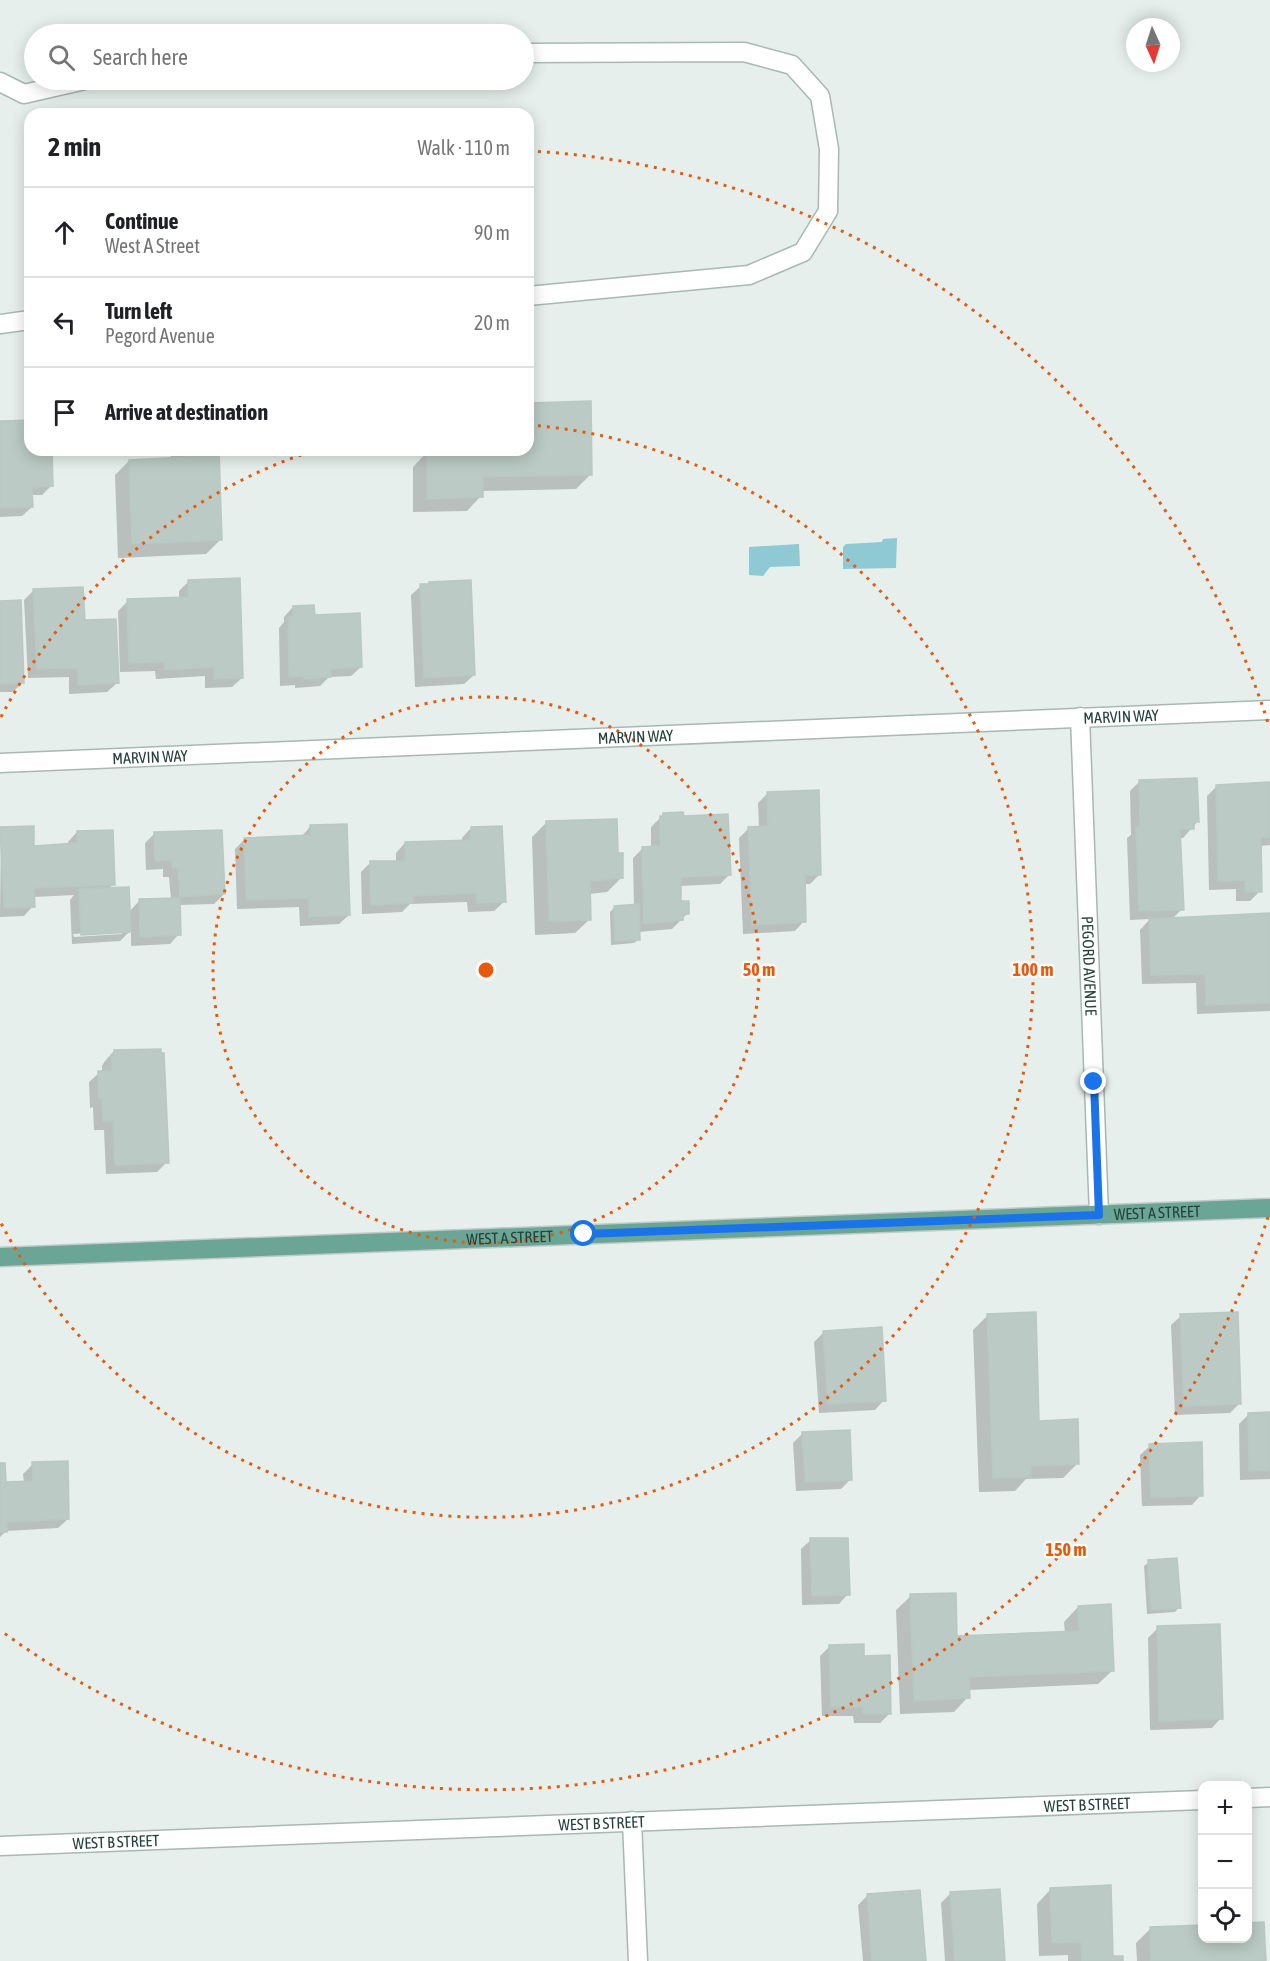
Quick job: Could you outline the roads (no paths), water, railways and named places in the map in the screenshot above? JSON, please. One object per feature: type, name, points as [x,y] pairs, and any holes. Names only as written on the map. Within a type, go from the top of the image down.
[{"type":"main road","name":"WEST A STREET","points":[[0,1257],[1270,1208]]},
{"type":"street","points":[[534,53],[744,52],[792,65],[820,96],[829,149],[828,212],[803,252],[749,274],[534,295]]},
{"type":"street","points":[[0,82],[24,94],[41,90]]},
{"type":"street","points":[[0,324],[24,321]]},
{"type":"street","name":"MARVIN WAY","points":[[0,763],[1270,710]]},
{"type":"street","name":"PEGORD AVENUE","points":[[1080,717],[1099,1215]]},
{"type":"street","points":[[1252,1798],[1270,1797]]},
{"type":"street","name":"WEST B STREET","points":[[0,1846],[1198,1800]]},
{"type":"street","points":[[632,1821],[638,1961]]},
{"type":"water","points":[[897,538],[896,568],[843,569],[843,547],[846,544],[882,542],[883,539]]},
{"type":"water","points":[[799,544],[800,566],[770,567],[763,576],[749,575],[749,547]]}]
